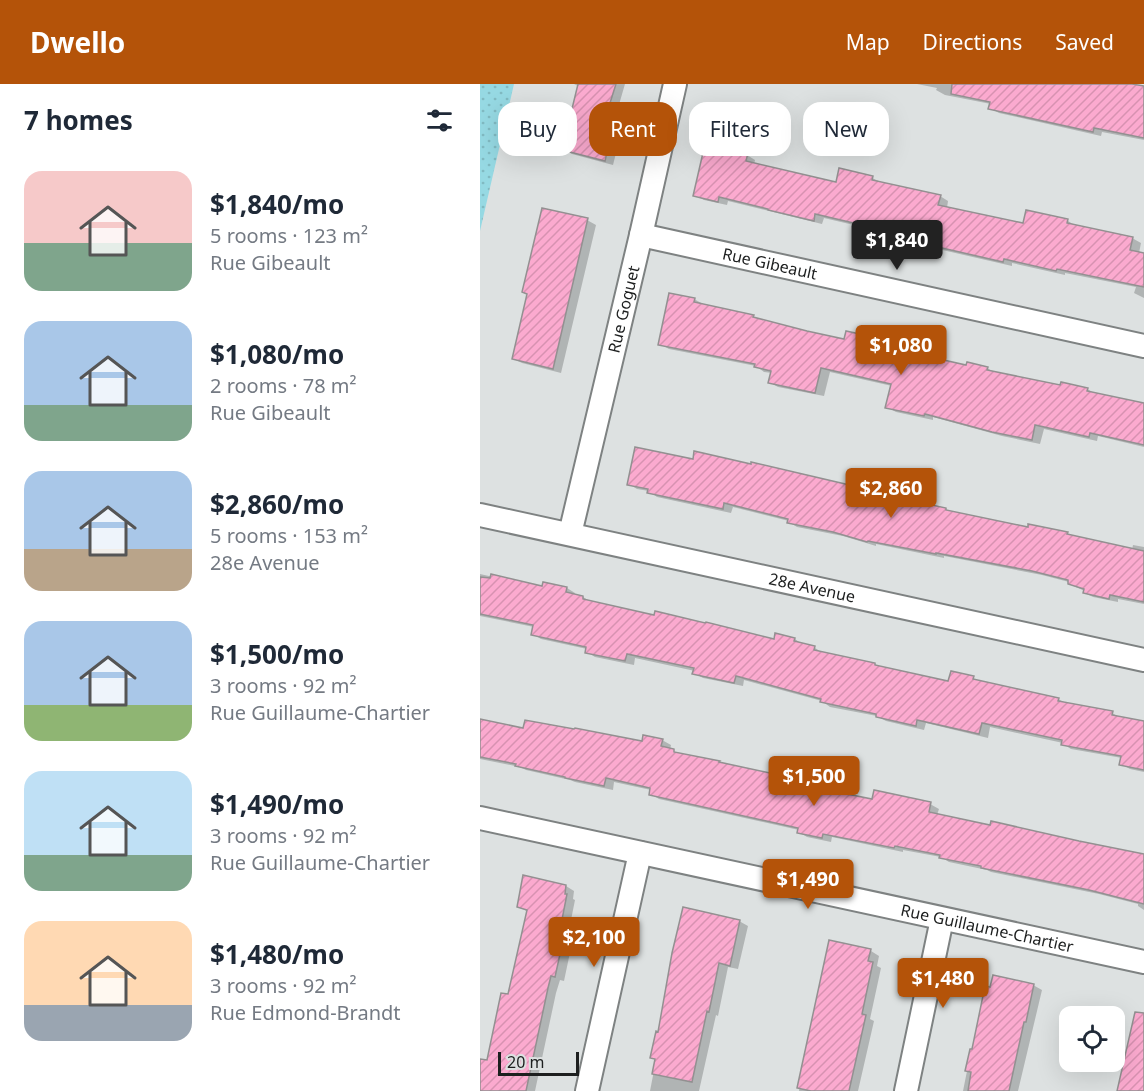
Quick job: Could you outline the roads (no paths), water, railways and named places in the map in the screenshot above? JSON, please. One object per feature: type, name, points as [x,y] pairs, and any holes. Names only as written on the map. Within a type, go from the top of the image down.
[{"type":"street","name":"Rue Goguet","points":[[570,534],[675,84]]},
{"type":"street","name":"Rue Gibeault","points":[[641,235],[1144,346]]},
{"type":"street","name":"28e Avenue","points":[[480,515],[1144,660]]},
{"type":"street","name":"Rue Guillaume-Chartier","points":[[480,818],[1144,962]]},
{"type":"street","points":[[587,1091],[640,853]]},
{"type":"street","points":[[906,1091],[942,919]]}]
